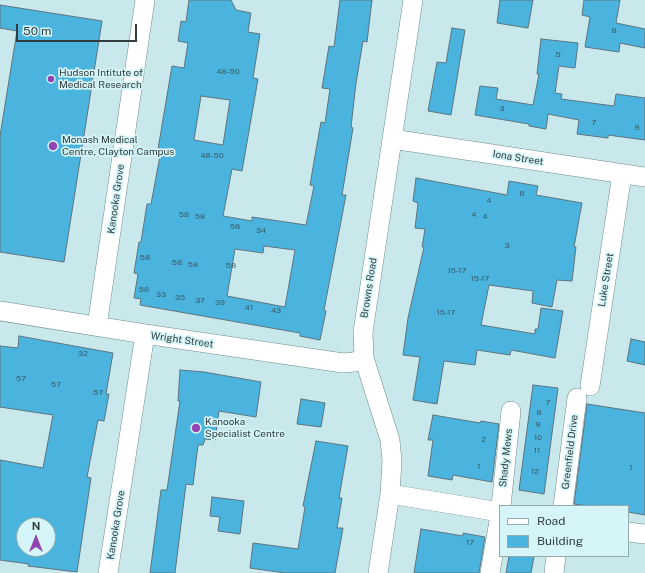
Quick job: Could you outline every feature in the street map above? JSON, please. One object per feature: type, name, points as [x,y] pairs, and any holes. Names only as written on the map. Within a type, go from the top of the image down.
[{"type":"street","name":"Kanooka Grove","points":[[97,326],[145,0]]},
{"type":"street","name":"Browns Road","points":[[378,573],[390,494],[392,461],[390,440],[364,358],[362,332],[413,0]]},
{"type":"street","name":"Iona Street","points":[[392,139],[645,177]]},
{"type":"street","name":"Luke Street","points":[[584,392],[622,174]]},
{"type":"street","name":"Wright Street","points":[[0,311],[145,334],[343,362],[354,362],[364,358]]},
{"type":"street","name":"Kanooka Grove","points":[[108,573],[145,334]]},
{"type":"street","name":"Greenfield Drive","points":[[564,505],[584,392]]},
{"type":"street","name":"Shady Mews","points":[[501,505],[511,411]]},
{"type":"street","points":[[390,494],[499,512]]},
{"type":"street","points":[[490,573],[499,521]]},
{"type":"street","points":[[629,532],[645,534]]},
{"type":"street","points":[[554,573],[556,557]]},
{"type":"building","points":[[189,0],[231,0],[236,10],[251,13],[248,32],[260,34],[253,78],[258,79],[242,171],[232,169],[223,216],[252,221],[252,217],[306,225],[314,186],[310,185],[316,150],[321,122],[325,123],[330,89],[322,88],[329,46],[334,47],[340,0],[372,0],[367,42],[363,41],[356,83],[351,127],[353,128],[342,195],[346,195],[324,310],[326,311],[320,340],[300,336],[300,333],[140,305],[141,299],[134,298],[138,274],[134,273],[139,242],[141,242],[147,204],[151,204],[160,156],[157,155],[172,66],[184,68],[188,43],[178,41],[181,21],[186,22]],"holes":[[[201,96],[230,100],[223,145],[194,140]],[[264,246],[295,250],[285,307],[227,296],[235,249],[263,253]]]},
{"type":"building","points":[[500,0],[533,0],[528,28],[497,23]]},
{"type":"building","points":[[584,0],[620,0],[616,23],[645,29],[645,48],[620,43],[619,52],[585,47],[590,17],[582,15]]},
{"type":"building","name":"Monash Medical Centre, Clayton Campus","points":[[0,5],[102,21],[64,262],[0,252],[0,136],[17,31],[0,28]]},
{"type":"building","points":[[452,28],[465,30],[451,115],[428,111],[437,62],[446,63]]},
{"type":"building","points":[[541,39],[578,43],[575,68],[559,66],[555,93],[562,94],[561,99],[614,106],[616,94],[645,98],[645,140],[608,135],[608,138],[577,134],[579,120],[548,114],[546,129],[529,126],[529,124],[475,115],[480,86],[498,88],[496,99],[533,105],[539,74],[537,74]]},
{"type":"building","points":[[416,178],[507,195],[509,181],[538,186],[536,195],[582,203],[574,247],[576,247],[572,281],[557,280],[552,307],[532,303],[533,291],[489,285],[481,325],[535,334],[535,329],[538,329],[541,308],[563,311],[555,358],[511,350],[510,355],[477,350],[475,365],[444,361],[437,404],[413,400],[420,357],[403,355],[408,318],[424,247],[422,247],[425,229],[415,228],[418,203],[413,201]]},
{"type":"building","points":[[19,336],[113,353],[106,394],[109,394],[104,421],[98,420],[87,477],[91,478],[77,572],[28,566],[29,564],[0,560],[0,460],[43,468],[53,415],[0,407],[0,346],[18,348]]},
{"type":"building","points":[[631,339],[645,342],[645,365],[627,361]]},
{"type":"building","points":[[180,370],[204,372],[261,382],[256,417],[219,411],[215,440],[205,439],[203,445],[198,445],[193,485],[186,484],[175,573],[150,573],[161,490],[167,490],[180,401],[178,401]]},
{"type":"building","points":[[533,385],[558,388],[544,494],[519,490]]},
{"type":"building","points":[[301,399],[325,403],[321,427],[297,424]]},
{"type":"building","points":[[587,404],[645,413],[645,515],[629,512],[629,505],[574,504]]},
{"type":"building","points":[[433,415],[480,423],[481,421],[499,424],[492,482],[453,475],[452,480],[428,476],[433,440],[428,440]]},
{"type":"building","points":[[316,441],[348,446],[339,498],[342,498],[337,528],[343,528],[335,573],[285,573],[250,568],[253,543],[298,549],[305,507],[303,506]]},
{"type":"building","points":[[212,497],[244,501],[240,534],[218,531],[220,517],[210,516]]},
{"type":"building","points":[[421,529],[463,536],[463,533],[485,537],[479,573],[414,573]]},
{"type":"building","points":[[509,557],[534,557],[531,573],[506,573]]},
{"type":"place","name":"Hudson Intitute of Medical Research","points":[[51,79]]},
{"type":"place","name":"Monash Medical Centre, Clayton Campus","points":[[53,146]]},
{"type":"place","name":"Kanooka Specialist Centre","points":[[196,428]]}]
